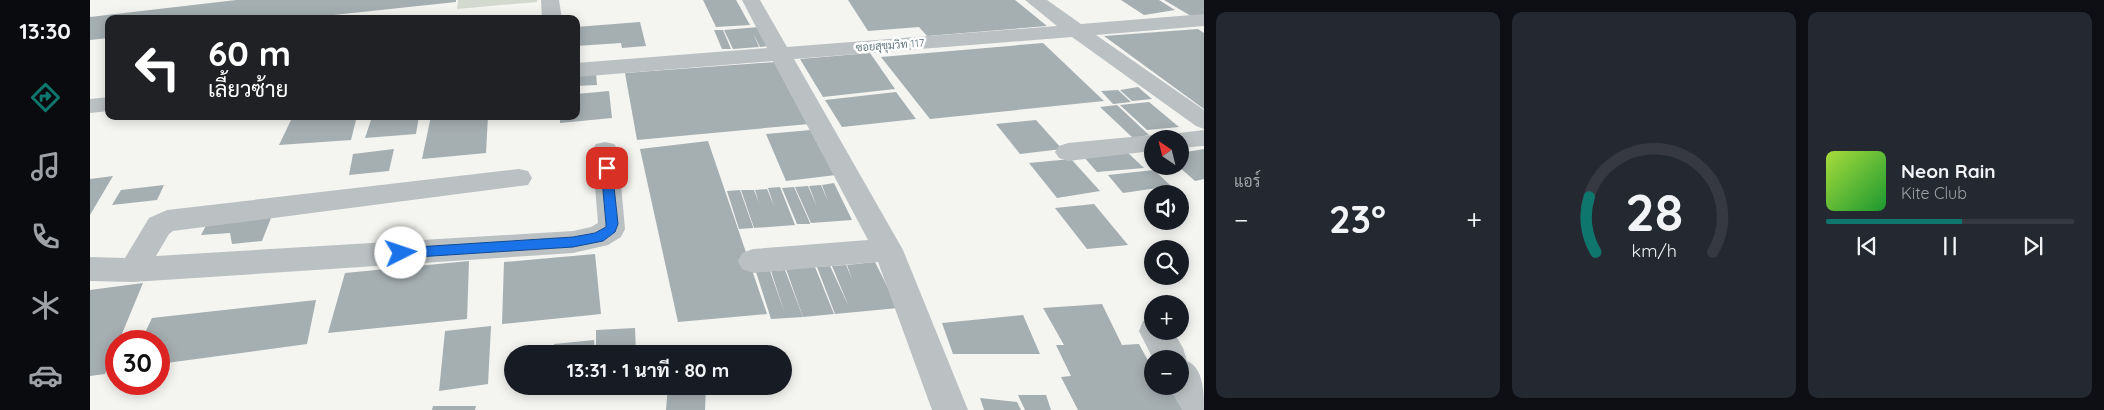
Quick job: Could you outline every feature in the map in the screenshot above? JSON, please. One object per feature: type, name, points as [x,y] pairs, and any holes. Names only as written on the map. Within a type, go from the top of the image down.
[{"type":"street","points":[[550,0],[552,15]]},
{"type":"street","points":[[752,0],[888,250],[950,410]]},
{"type":"street","points":[[1034,0],[1204,121]]},
{"type":"street","name":"ซอยสุขุมวิท 117","points":[[580,70],[1204,20]]},
{"type":"street","points":[[90,106],[105,104]]},
{"type":"street","points":[[1189,139],[1204,138]]},
{"type":"street","points":[[1068,152],[1144,144]]},
{"type":"street","points":[[90,268],[133,270],[573,242],[598,238],[611,229],[612,224],[605,150]]},
{"type":"street","points":[[133,270],[159,226],[167,221],[519,178]]},
{"type":"street","points":[[753,261],[888,250]]},
{"type":"street","points":[[1189,389],[1201,410]]},
{"type":"shaded area","points":[[458,0],[537,0],[537,2],[457,9]]},
{"type":"building","points":[[236,0],[456,0],[456,2],[334,15],[107,15]]},
{"type":"building","points":[[703,0],[736,0],[750,25],[716,27]]},
{"type":"building","points":[[848,0],[1015,0],[1047,26],[927,36],[919,27],[868,31]]},
{"type":"building","points":[[1121,0],[1159,0],[1175,10],[1144,15]]},
{"type":"building","points":[[1164,0],[1204,0],[1204,15],[1191,16]]},
{"type":"building","points":[[105,15],[105,38],[90,40],[90,17]]},
{"type":"building","points":[[640,22],[646,46],[622,48],[621,43],[580,46],[580,27]]},
{"type":"building","points":[[759,27],[769,46],[760,47],[753,33],[759,47],[733,49],[724,30]]},
{"type":"building","points":[[1198,29],[1204,33],[1204,109],[1104,36]]},
{"type":"building","points":[[714,30],[723,30],[731,49],[722,49]]},
{"type":"building","points":[[1043,43],[1104,101],[930,119],[881,57]]},
{"type":"building","points":[[870,53],[895,89],[823,97],[800,59]]},
{"type":"building","points":[[775,62],[809,124],[637,140],[625,73]]},
{"type":"building","points":[[596,73],[597,85],[580,86],[580,75]]},
{"type":"building","points":[[1138,87],[1152,99],[1132,101],[1120,90]]},
{"type":"building","points":[[1118,90],[1131,102],[1113,104],[1101,91]]},
{"type":"building","points":[[609,91],[612,118],[560,123],[560,120],[580,120],[580,94]]},
{"type":"building","points":[[896,92],[916,119],[842,127],[825,100]]},
{"type":"building","points":[[1149,102],[1179,127],[1147,130],[1120,105]]},
{"type":"building","points":[[1117,105],[1144,130],[1144,136],[1133,138],[1100,107]]},
{"type":"building","points":[[291,120],[356,120],[351,140],[279,145]]},
{"type":"building","points":[[371,120],[418,120],[416,134],[365,138]]},
{"type":"building","points":[[430,120],[488,120],[486,153],[422,159]]},
{"type":"building","points":[[1036,120],[1062,149],[1020,154],[996,124]]},
{"type":"building","points":[[811,130],[836,175],[786,181],[766,134]]},
{"type":"building","points":[[708,141],[767,314],[678,322],[640,149]]},
{"type":"building","points":[[394,149],[389,171],[349,175],[353,154]]},
{"type":"building","points":[[1204,149],[1204,179],[1195,181],[1188,175],[1189,152]]},
{"type":"building","points":[[1127,152],[1144,168],[1097,172],[1083,156]]},
{"type":"building","points":[[1071,159],[1100,191],[1057,198],[1029,163]]},
{"type":"building","points":[[1144,171],[1144,175],[1159,175],[1170,185],[1144,185],[1144,190],[1123,193],[1108,175]]},
{"type":"building","points":[[113,176],[90,215],[90,179]]},
{"type":"building","points":[[834,183],[852,220],[811,223],[795,187],[808,186],[817,207],[809,186],[821,185],[828,201],[822,185]]},
{"type":"building","points":[[164,185],[157,200],[112,205],[121,190]]},
{"type":"building","points":[[780,187],[795,225],[754,228],[741,190],[754,190],[759,203],[755,190],[767,189],[774,206],[768,188]]},
{"type":"building","points":[[794,187],[810,224],[797,224],[782,188]]},
{"type":"building","points":[[740,190],[753,228],[739,229],[727,191]]},
{"type":"building","points":[[1094,204],[1128,245],[1087,249],[1055,208]]},
{"type":"building","points":[[210,218],[271,218],[262,241],[232,244],[230,233],[201,235]]},
{"type":"building","points":[[595,254],[601,314],[502,324],[504,262]]},
{"type":"building","points":[[469,261],[467,319],[328,333],[345,273]]},
{"type":"building","points":[[875,262],[898,308],[835,314],[817,267],[830,266],[849,307],[832,266],[846,265],[852,279],[847,265]]},
{"type":"building","points":[[815,267],[834,314],[803,317],[786,269]]},
{"type":"building","points":[[785,270],[803,317],[771,319],[756,272],[770,271],[785,314],[771,271]]},
{"type":"building","points":[[143,283],[124,330],[105,330],[105,374],[90,376],[90,290]]},
{"type":"building","points":[[316,300],[307,344],[170,363],[170,330],[146,330],[152,318]]},
{"type":"building","points":[[1102,304],[1122,345],[1139,344],[1144,353],[1144,395],[1177,395],[1186,410],[1078,410],[1061,377],[1071,376],[1056,345],[1064,345],[1043,308]]},
{"type":"building","points":[[1023,315],[1040,354],[953,354],[942,323]]},
{"type":"building","points":[[491,326],[488,384],[439,391],[445,331]]},
{"type":"building","points":[[635,328],[636,345],[596,345],[596,330]]},
{"type":"building","points":[[594,340],[594,345],[554,345]]},
{"type":"building","points":[[667,395],[706,395],[705,410],[666,410]]},
{"type":"building","points":[[1018,395],[1046,395],[1051,410],[1025,410]]},
{"type":"building","points":[[980,398],[1017,402],[1021,410],[984,410]]},
{"type":"building","points":[[433,406],[476,406],[475,410],[432,410]]},
{"type":"route","points":[[401,253],[573,242],[598,238],[607,233],[611,229],[612,224],[607,168]]}]
